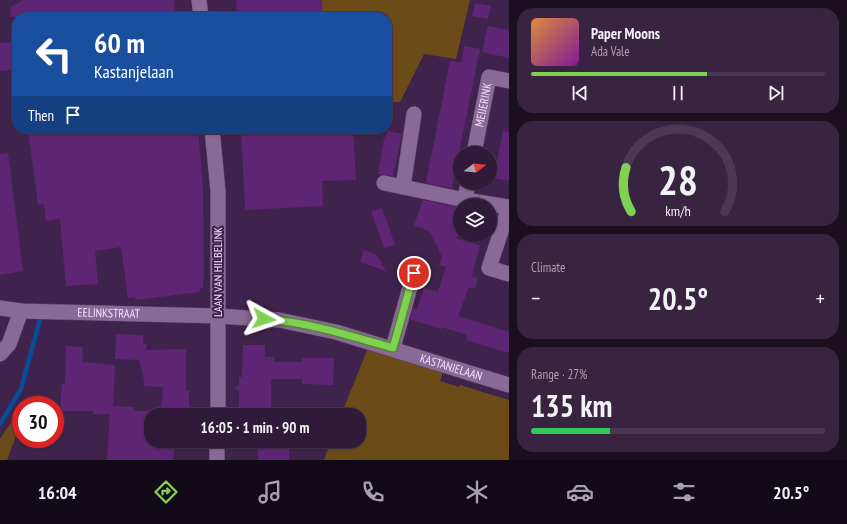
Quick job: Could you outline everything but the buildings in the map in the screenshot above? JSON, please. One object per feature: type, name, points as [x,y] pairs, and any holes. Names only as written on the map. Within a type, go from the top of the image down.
[{"type":"street","points":[[199,0],[200,12]]},
{"type":"street","name":"MEIJERINK","points":[[475,146],[489,76],[509,81]]},
{"type":"street","points":[[403,187],[414,114]]},
{"type":"street","name":"LAAN VAN HILBELINK","points":[[212,134],[218,191],[218,408]]},
{"type":"street","points":[[384,183],[455,198]]},
{"type":"street","points":[[497,205],[509,207],[489,268],[509,274]]},
{"type":"street","points":[[393,348],[414,273]]},
{"type":"street","name":"EELINKSTRAAT","points":[[0,308],[21,311],[218,316]]},
{"type":"street","points":[[0,354],[10,344],[21,311]]},
{"type":"street","name":"KASTANJELAAN","points":[[218,316],[279,320],[336,332],[393,348],[509,385]]},
{"type":"street","points":[[217,448],[217,460]]},
{"type":"shaded area","points":[[321,0],[470,0],[456,59],[424,54],[400,102],[392,102],[392,12],[322,12]]},
{"type":"shaded area","points":[[368,348],[443,372],[440,381],[459,387],[460,385],[509,400],[509,460],[324,460],[328,448],[366,448],[366,408],[344,408]]},
{"type":"shaded area","points":[[12,421],[12,447],[7,460],[0,460],[0,439]]},
{"type":"waterway","points":[[0,424],[21,389],[40,319]]},
{"type":"route","points":[[264,319],[279,320],[336,332],[393,348],[414,273]]}]
